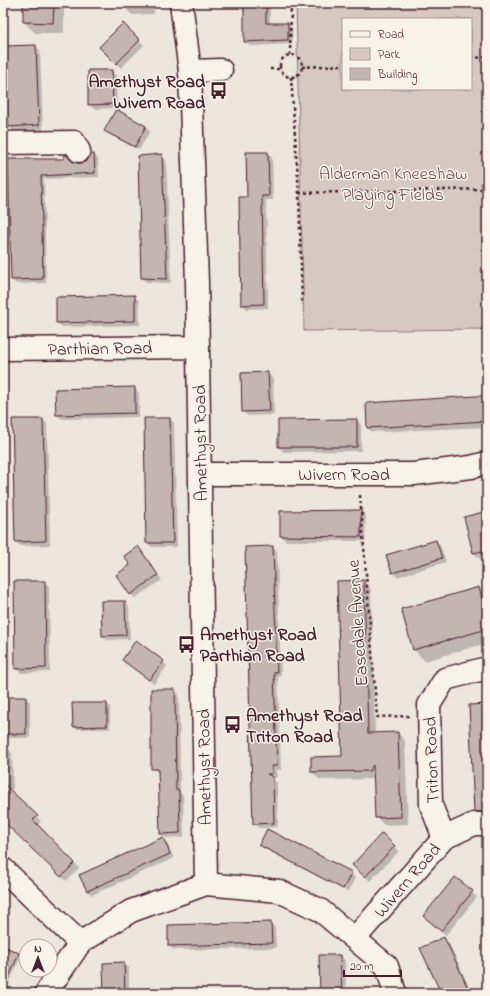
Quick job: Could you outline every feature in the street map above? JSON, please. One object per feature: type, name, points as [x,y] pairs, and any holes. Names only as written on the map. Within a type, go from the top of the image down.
[{"type":"street","name":"Amethyst Road","points":[[181,3],[190,71],[198,347],[206,884]]},
{"type":"street","points":[[190,71],[221,70]]},
{"type":"street","points":[[3,143],[74,142],[79,151]]},
{"type":"street","name":"Parthian Road","points":[[3,349],[198,347]]},
{"type":"street","name":"Wivern Road","points":[[200,474],[414,474],[471,467],[487,463]]},
{"type":"street","name":"Triton Road","points":[[444,838],[431,805],[429,705],[445,679],[487,668]]},
{"type":"street","name":"Wivern Road","points":[[355,938],[444,838],[474,824],[487,824]]},
{"type":"street","points":[[3,869],[80,943]]},
{"type":"street","points":[[46,993],[80,943],[131,911],[206,884],[279,892],[320,910],[387,966],[395,993]]},
{"type":"path","points":[[290,55],[291,3]]},
{"type":"path","points":[[290,55],[300,60],[302,67],[299,74],[291,77],[285,76],[280,69],[280,63],[284,58],[290,55]]},
{"type":"path","points":[[472,58],[487,57]]},
{"type":"path","points":[[302,67],[342,65]]},
{"type":"path","points":[[270,69],[280,69]]},
{"type":"path","points":[[291,77],[299,193],[302,305]]},
{"type":"path","points":[[299,193],[487,189]]},
{"type":"path","name":"Easedale Avenue","points":[[358,474],[377,717],[429,716]]},
{"type":"green space","name":"Alderman Kneeshaw Playing Fields","points":[[296,3],[487,3],[487,329],[304,331]]},
{"type":"building","points":[[23,3],[54,3],[53,23],[23,22]]},
{"type":"building","points":[[244,3],[266,3],[266,23],[288,23],[288,40],[244,42]]},
{"type":"building","points":[[123,23],[140,40],[116,64],[99,47]]},
{"type":"building","points":[[36,45],[39,125],[8,127],[5,46]]},
{"type":"building","points":[[88,70],[112,70],[113,104],[88,105]]},
{"type":"building","points":[[116,109],[146,126],[135,147],[104,131]]},
{"type":"building","points":[[246,152],[268,152],[269,196],[262,196],[264,304],[241,305],[239,197],[247,197]]},
{"type":"building","points":[[91,154],[94,154],[95,173],[41,176],[43,279],[11,280],[8,159],[64,159],[64,155],[67,155],[72,161],[79,163],[85,162]]},
{"type":"building","points":[[162,154],[167,279],[141,278],[138,156]]},
{"type":"building","points":[[135,295],[135,321],[56,323],[56,297]]},
{"type":"building","points":[[268,372],[270,411],[242,412],[241,373]]},
{"type":"building","points":[[135,387],[135,413],[56,415],[55,389]]},
{"type":"building","points":[[487,396],[487,421],[367,428],[366,403]]},
{"type":"building","points":[[144,418],[170,418],[173,543],[146,543]]},
{"type":"building","points":[[12,419],[43,419],[46,541],[15,542]]},
{"type":"building","points":[[357,419],[357,447],[278,447],[278,420]]},
{"type":"building","points":[[361,510],[361,537],[280,536],[280,511]]},
{"type":"building","points":[[487,511],[487,550],[473,553],[464,517]]},
{"type":"building","points":[[436,540],[442,558],[392,573],[386,555]]},
{"type":"building","points":[[138,546],[158,575],[130,595],[116,575],[130,565],[124,556]]},
{"type":"building","points":[[273,546],[277,672],[274,672],[277,766],[272,766],[272,774],[267,774],[273,777],[274,823],[253,824],[245,547]]},
{"type":"building","points":[[364,580],[368,733],[398,732],[401,817],[375,818],[373,765],[370,771],[311,772],[311,757],[342,756],[337,581]]},
{"type":"building","points":[[14,581],[45,581],[46,668],[15,669]]},
{"type":"building","points":[[479,587],[487,619],[487,629],[413,650],[401,609]]},
{"type":"building","points":[[101,601],[125,601],[126,635],[102,636]]},
{"type":"building","points":[[136,640],[164,661],[149,680],[122,660]]},
{"type":"building","points":[[151,689],[175,689],[176,790],[179,790],[180,833],[160,834],[158,769],[151,769]]},
{"type":"building","points":[[3,697],[26,697],[26,734],[3,734]]},
{"type":"building","points":[[72,703],[107,703],[107,726],[73,727]]},
{"type":"building","points":[[487,704],[487,812],[474,812],[469,705]]},
{"type":"building","points":[[3,783],[38,816],[33,820],[75,863],[61,877],[3,821]]},
{"type":"building","points":[[267,829],[352,872],[343,889],[259,845]]},
{"type":"building","points":[[382,833],[395,846],[365,877],[352,865]]},
{"type":"building","points":[[163,837],[170,854],[87,891],[79,875]]},
{"type":"building","points":[[455,877],[473,891],[441,931],[423,916]]},
{"type":"building","points":[[271,922],[272,943],[168,946],[168,925]]},
{"type":"building","points":[[444,937],[470,993],[441,993],[420,948]]},
{"type":"building","points":[[3,946],[18,953],[18,955],[3,992]]},
{"type":"building","points":[[319,955],[340,955],[342,993],[320,993]]},
{"type":"building","points":[[124,962],[125,993],[104,993],[103,963]]},
{"type":"place","name":"Amethyst Road Wivern Road","points":[[218,91]]},
{"type":"place","name":"Amethyst Road Parthian Road","points":[[187,644]]},
{"type":"place","name":"Amethyst Road Triton Road","points":[[233,725]]}]
